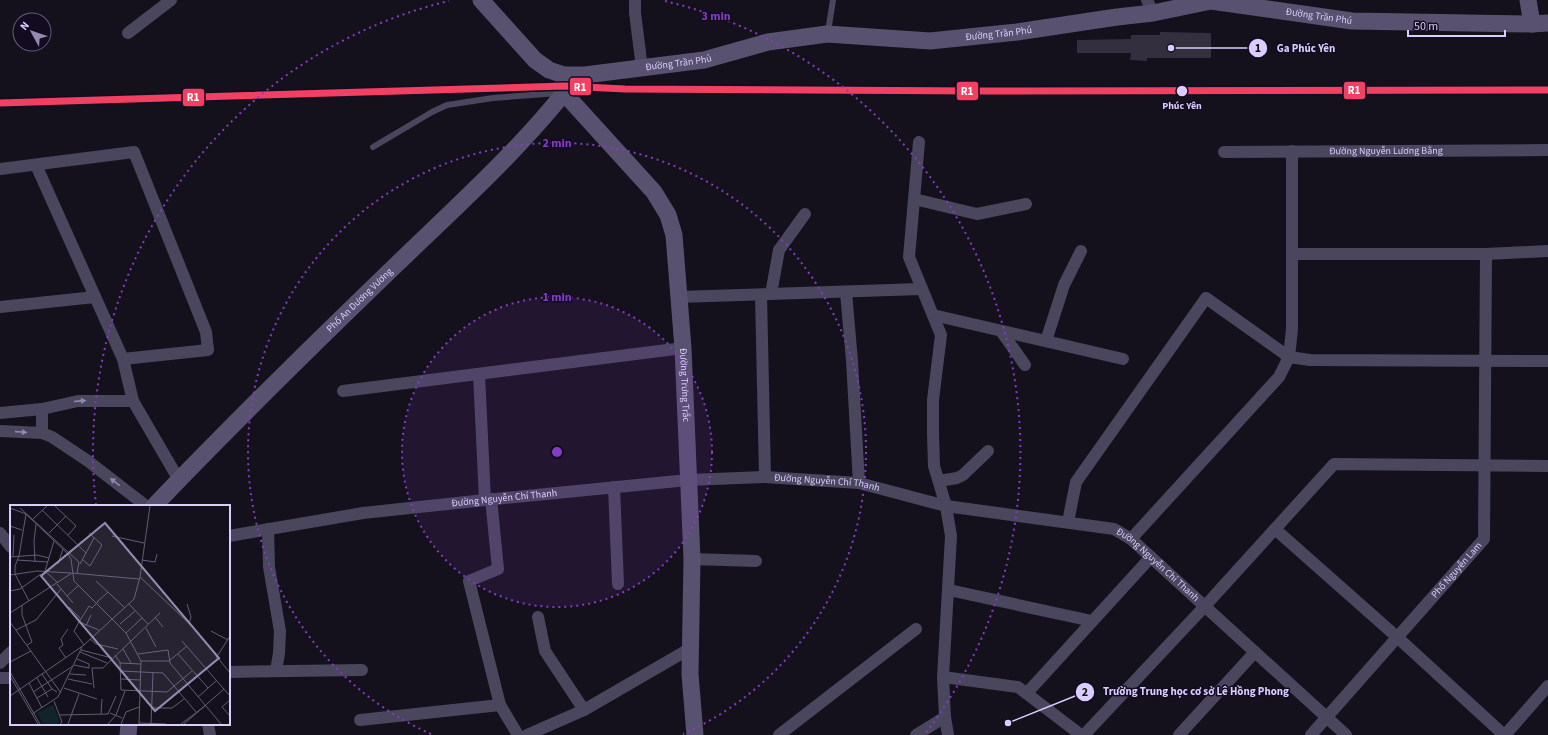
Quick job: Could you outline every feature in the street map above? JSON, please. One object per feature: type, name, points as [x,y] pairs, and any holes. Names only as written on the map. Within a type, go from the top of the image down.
[{"type":"street","points":[[128,33],[171,0]]},
{"type":"street","name":"Đường Trần Phú","points":[[481,0],[535,60],[549,70],[564,75],[586,75],[704,60],[768,42],[828,34],[930,40],[1017,32],[1150,6],[1211,1],[1352,21],[1540,23]]},
{"type":"street","points":[[635,0],[635,13],[642,68]]},
{"type":"street","points":[[1528,0],[1540,23]]},
{"type":"street","points":[[564,75],[564,93]]},
{"type":"street","name":"Đường Trưng Trắc","points":[[564,93],[654,192],[668,214],[674,235],[683,348],[692,559],[690,674],[695,735]]},
{"type":"street","name":"Phố An Dương Vương","points":[[155,505],[328,330],[509,155],[564,93]]},
{"type":"street","points":[[919,142],[909,257],[941,335],[933,400],[933,434],[934,466],[946,506],[951,536],[943,677],[945,717],[948,735]]},
{"type":"street","name":"Đường Nguyễn Lương Bằng","points":[[1224,152],[1548,150]]},
{"type":"street","points":[[1131,539],[1279,378],[1289,357],[1292,329],[1292,151]]},
{"type":"street","points":[[0,169],[134,152],[206,332],[208,350],[122,359]]},
{"type":"street","points":[[36,165],[122,359],[133,401],[179,480]]},
{"type":"street","points":[[914,199],[977,214],[1026,204]]},
{"type":"street","points":[[765,477],[766,294],[779,250],[805,214]]},
{"type":"street","points":[[1046,341],[1064,285],[1081,251]]},
{"type":"street","points":[[1292,254],[1486,254],[1548,251]]},
{"type":"street","name":"Phố Nguyễn Lam","points":[[1311,735],[1484,539],[1486,254]]},
{"type":"street","points":[[678,297],[921,289]]},
{"type":"street","points":[[846,292],[852,360],[858,482]]},
{"type":"street","points":[[0,307],[95,297]]},
{"type":"street","points":[[1068,522],[1076,482],[1206,298],[1289,357],[1310,360],[1548,361]]},
{"type":"street","points":[[933,315],[1123,358]]},
{"type":"street","points":[[1001,331],[1025,365]]},
{"type":"street","points":[[343,391],[683,348]]},
{"type":"street","points":[[479,374],[488,499],[498,569],[468,581],[500,705],[518,735]]},
{"type":"street","points":[[0,413],[42,409],[78,401],[133,401]]},
{"type":"street","points":[[42,409],[42,434]]},
{"type":"street","points":[[0,431],[42,434],[52,437],[88,460],[145,505]]},
{"type":"street","points":[[939,481],[963,475],[988,451]]},
{"type":"street","points":[[943,677],[1018,687],[1083,735],[1205,606],[1334,464],[1548,466]]},
{"type":"street","name":"Đường Nguyễn Chí Thanh","points":[[230,536],[363,513],[488,499],[688,480],[765,477],[858,482],[946,506],[1114,529],[1131,539],[1346,735]]},
{"type":"street","points":[[614,487],[618,584]]},
{"type":"street","points":[[268,529],[269,567],[280,631],[276,671]]},
{"type":"street","points":[[1275,529],[1397,637],[1504,735],[1548,686]]},
{"type":"street","points":[[0,533],[10,546]]},
{"type":"street","points":[[1027,693],[1150,557]]},
{"type":"street","points":[[692,559],[756,561]]},
{"type":"street","points":[[949,590],[1092,621]]},
{"type":"street","points":[[538,617],[544,652],[584,710]]},
{"type":"street","points":[[779,735],[916,628]]},
{"type":"street","points":[[527,735],[584,710],[690,648]]},
{"type":"street","points":[[1179,735],[1255,652]]},
{"type":"street","points":[[0,663],[10,653]]},
{"type":"street","points":[[230,672],[362,670]]},
{"type":"street","points":[[360,720],[500,705]]},
{"type":"street","points":[[916,735],[945,717]]},
{"type":"street","points":[[128,735],[129,725]]},
{"type":"street","points":[[208,725],[210,735]]},
{"type":"lane","points":[[828,34],[833,0]]},
{"type":"lane","points":[[373,147],[432,112],[447,105],[493,98],[564,93]]},
{"type":"building","points":[[1160,32],[1211,33],[1211,58],[1147,58],[1147,61],[1130,60],[1131,53],[1077,53],[1077,40],[1131,39],[1131,35],[1160,35]]},
{"type":"transit line","name":"R1","points":[[0,103],[564,86],[625,89],[980,91],[1548,90]]},
{"type":"place","name":"Ga Phúc Yên","points":[[1171,48]]},
{"type":"place","name":"Phúc Yên","points":[[1182,91]]},
{"type":"place","name":"Trường Trung học cơ sở Lê Hồng Phong","points":[[1008,723]]}]
